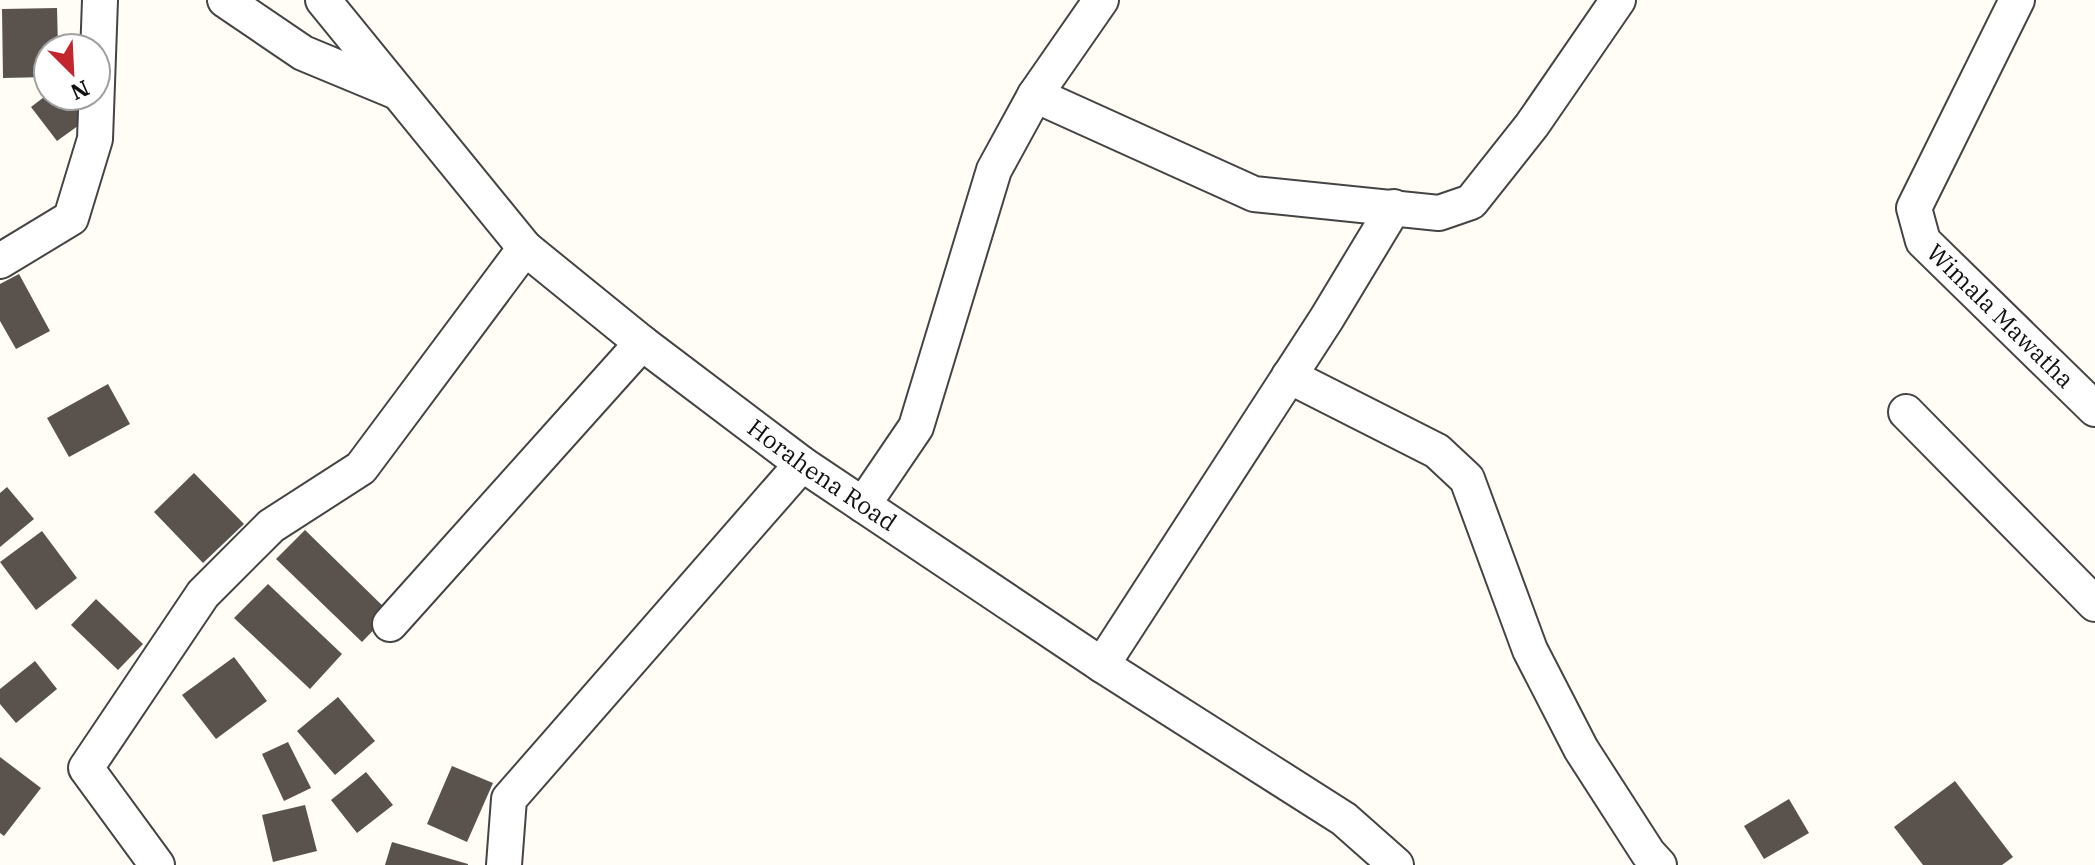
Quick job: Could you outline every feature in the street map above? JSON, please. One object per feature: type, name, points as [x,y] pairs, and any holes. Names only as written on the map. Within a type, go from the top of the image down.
[{"type":"street","points":[[0,261],[71,218],[95,139],[100,0]]},
{"type":"street","points":[[225,0],[303,53],[400,93]]},
{"type":"street","name":"Horahena Road","points":[[323,0],[525,248],[642,343],[802,464],[1102,665],[1344,819],[1396,865]]},
{"type":"street","points":[[863,505],[916,427],[994,170],[1035,95],[1101,0]]},
{"type":"street","points":[[1035,95],[1254,194],[1439,213],[1471,202],[1532,125],[1618,0]]},
{"type":"street","name":"Wimala Mawatha","points":[[2017,0],[1914,208],[1923,241],[2095,409]]},
{"type":"street","points":[[1102,665],[1394,207]]},
{"type":"street","points":[[157,865],[86,768],[203,594],[271,526],[361,468],[525,248]]},
{"type":"street","points":[[390,624],[642,343]]},
{"type":"street","points":[[1289,376],[1437,451],[1467,479],[1530,650],[1581,749],[1654,859]]},
{"type":"street","points":[[1906,412],[2095,604]]},
{"type":"street","points":[[504,865],[509,799],[802,464]]},
{"type":"building","points":[[57,8],[58,32],[32,32],[32,77],[3,78],[2,9]]},
{"type":"building","points":[[35,112],[91,112],[93,115],[57,141]]},
{"type":"building","points":[[19,274],[50,331],[16,349],[0,321],[0,284]]},
{"type":"building","points":[[108,384],[130,424],[69,457],[47,418]]},
{"type":"building","points":[[194,473],[244,524],[203,563],[154,512]]},
{"type":"building","points":[[7,487],[34,519],[0,547],[0,493]]},
{"type":"building","points":[[305,530],[390,613],[362,642],[276,559]]},
{"type":"building","points":[[42,531],[77,578],[36,610],[0,562]]},
{"type":"building","points":[[268,584],[342,654],[310,689],[234,618]]},
{"type":"building","points":[[96,599],[143,644],[118,670],[71,625]]},
{"type":"building","points":[[234,657],[267,701],[216,739],[182,695]]},
{"type":"building","points":[[35,661],[57,689],[16,723],[0,704],[0,689]]},
{"type":"building","points":[[338,697],[375,741],[335,775],[297,731]]},
{"type":"building","points":[[288,742],[311,788],[284,801],[262,754]]},
{"type":"building","points":[[0,757],[41,788],[4,836],[0,833]]},
{"type":"building","points":[[452,766],[493,783],[467,842],[427,824]]},
{"type":"building","points":[[366,772],[393,805],[357,833],[331,800]]},
{"type":"building","points":[[1955,781],[2013,857],[2002,865],[1923,865],[1894,827]]},
{"type":"building","points":[[1789,799],[1809,833],[1764,859],[1744,826]]},
{"type":"building","points":[[305,805],[317,851],[273,862],[262,815]]},
{"type":"building","points":[[392,842],[468,864],[468,865],[385,865]]}]
